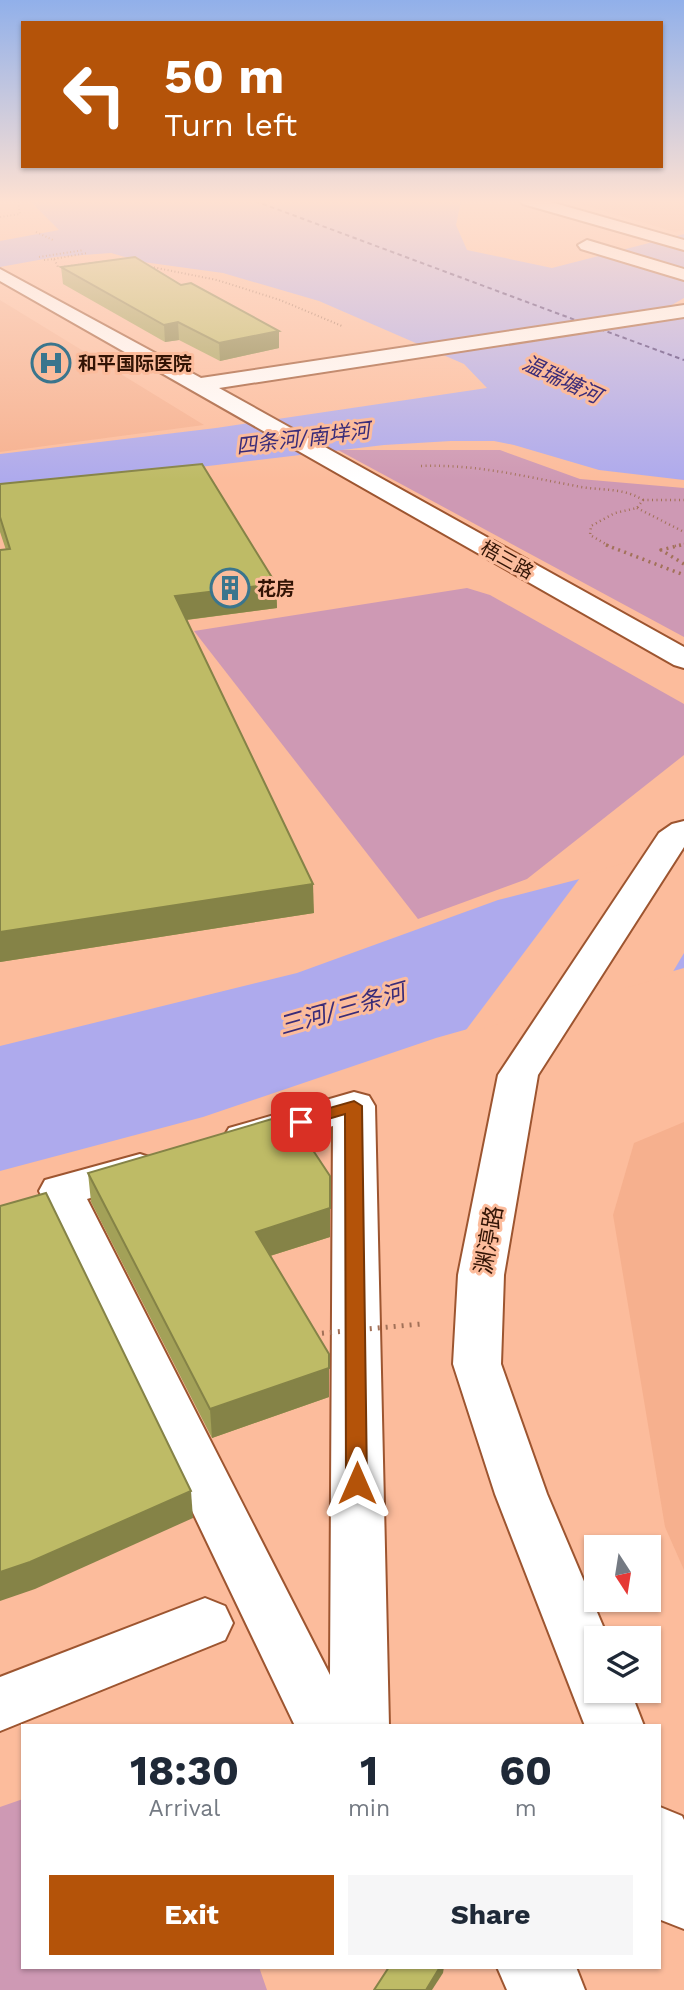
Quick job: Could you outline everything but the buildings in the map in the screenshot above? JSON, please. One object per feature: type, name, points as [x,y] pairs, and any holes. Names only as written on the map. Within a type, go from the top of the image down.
[{"type":"street","points":[[36,294],[200,385],[684,311]]},
{"type":"street","name":"梧三路","points":[[200,385],[338,466],[684,659]]},
{"type":"street","name":"渊渟路","points":[[584,1649],[521,1494],[477,1364],[481,1275],[519,1075],[671,840],[684,831]]},
{"type":"street","points":[[324,1724],[61,1191],[354,1106],[359,1724]]},
{"type":"street","points":[[0,1704],[205,1623]]},
{"type":"street","points":[[606,1703],[614,1724]]},
{"type":"street","points":[[661,1840],[684,1897]]},
{"type":"street","points":[[532,1969],[552,1990]]},
{"type":"path","points":[[261,294],[365,336],[325,352],[342,364]]},
{"type":"path","points":[[338,466],[445,464],[502,470],[578,487],[631,492],[643,500],[684,500]]},
{"type":"path","points":[[643,500],[637,508],[602,518],[591,526],[590,535],[608,546],[684,575]]},
{"type":"path","points":[[637,508],[684,532]]},
{"type":"path","points":[[684,544],[661,550],[684,564]]},
{"type":"path","points":[[302,1335],[421,1324]]},
{"type":"shaded area","name":"和平国际医院","points":[[0,300],[204,425],[0,452]]},
{"type":"shaded area","points":[[338,450],[500,450],[580,479],[684,488],[684,637]]},
{"type":"shaded area","points":[[467,588],[490,595],[684,704],[684,755],[527,879],[418,919],[194,631]]},
{"type":"shaded area","points":[[684,1122],[684,1570],[665,1527],[613,1215],[634,1143]]},
{"type":"shaded area","points":[[21,1800],[21,1969],[260,1969],[267,1990],[0,1990],[0,1807]]},
{"type":"water","points":[[295,294],[684,294],[684,298],[670,306],[684,315],[684,480],[599,470],[494,441],[451,441],[384,445],[0,491],[0,454],[216,428],[487,388],[464,364],[319,301]]},
{"type":"water","name":"三河/三条河","points":[[684,852],[684,968],[436,1038],[203,1117],[0,1171],[0,1046],[297,973],[498,900]]},
{"type":"pier","points":[[684,848],[684,953],[671,975],[463,1034],[583,874]]},
{"type":"ferry route","points":[[505,294],[578,321]]},
{"type":"ferry route","points":[[600,329],[684,360]]},
{"type":"place","name":"和平国际医院","points":[[51,363]]},
{"type":"place","name":"花房","points":[[230,588]]},
{"type":"route","points":[[301,1122],[354,1106],[357,1483]]},
{"type":"water label","name":"温瑞塘河","points":[[562,379]]},
{"type":"water label","name":"四条河/南垟河","points":[[303,438]]}]
